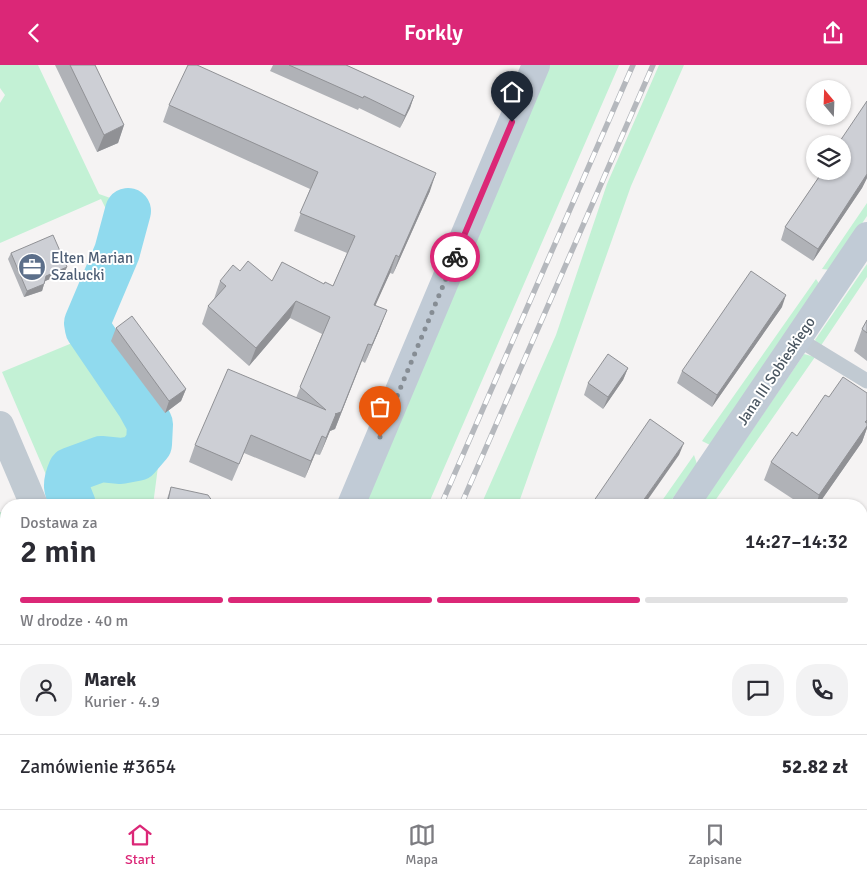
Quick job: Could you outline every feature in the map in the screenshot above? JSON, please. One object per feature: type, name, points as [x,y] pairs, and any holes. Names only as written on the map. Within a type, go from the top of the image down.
[{"type":"street","points":[[353,499],[536,65]]},
{"type":"street","name":"Jana III Sobieskiego","points":[[689,499],[867,236]]},
{"type":"street","points":[[0,425],[31,499]]},
{"type":"lane","points":[[798,339],[867,381]]},
{"type":"green space","points":[[0,65],[38,65],[99,194],[133,206],[98,313],[111,341],[165,413],[154,499],[56,499],[2,372],[77,341],[68,318],[110,248],[111,219],[101,199],[0,243],[0,103],[5,95],[0,88]]},
{"type":"green space","points":[[550,65],[619,65],[431,499],[367,499]]},
{"type":"green space","points":[[659,65],[684,65],[631,186],[520,499],[484,499],[556,335],[607,184]]},
{"type":"green space","points":[[867,203],[867,216],[831,270],[822,269]]},
{"type":"green space","points":[[867,264],[867,277],[820,347],[815,340]]},
{"type":"green space","points":[[816,279],[820,285],[710,445],[702,441]]},
{"type":"green space","points":[[804,354],[815,357],[716,499],[705,499]]},
{"type":"green space","points":[[694,455],[697,464],[672,499],[663,499]]},
{"type":"building","points":[[70,65],[95,65],[124,125],[104,135]]},
{"type":"building","points":[[188,65],[197,65],[436,173],[399,257],[396,255],[374,305],[387,310],[372,345],[368,344],[341,412],[335,414],[326,438],[322,436],[311,461],[251,435],[239,464],[195,445],[228,369],[326,410],[300,387],[330,317],[296,301],[256,348],[208,306],[226,286],[220,281],[233,265],[240,271],[248,261],[272,281],[282,262],[324,284],[325,282],[333,286],[355,236],[300,213],[318,172],[169,105]]},
{"type":"building","points":[[289,65],[346,65],[414,96],[405,116],[364,96],[363,98]]},
{"type":"building","points":[[867,101],[867,174],[818,249],[785,227],[817,180],[851,180],[851,135],[844,135]]},
{"type":"building","points":[[53,235],[67,267],[46,276],[44,284],[27,291],[11,253]]},
{"type":"building","points":[[751,271],[786,295],[717,395],[682,371]]},
{"type":"building","points":[[132,316],[186,389],[169,401],[116,328]]},
{"type":"building","points":[[867,320],[867,333],[862,329]]},
{"type":"building","points":[[608,354],[628,368],[608,397],[588,383]]},
{"type":"building","points":[[843,377],[867,393],[867,420],[865,422],[867,426],[819,495],[771,462],[792,432],[797,436],[825,395],[829,397]]},
{"type":"building","points":[[650,419],[684,443],[644,499],[595,499]]},
{"type":"building","points":[[171,487],[208,495],[211,499],[168,499]]},
{"type":"waterway","points":[[71,499],[67,488],[71,470],[101,459],[121,461],[137,458],[149,444],[150,424],[139,404],[88,329],[87,323],[117,252],[128,211]]},
{"type":"railway","points":[[444,499],[633,65]]},
{"type":"railway","points":[[464,499],[653,65]]},
{"type":"way so far","points":[[380,437],[455,257]]},
{"type":"place","name":"Elten Marian Szalucki","points":[[32,267]]},
{"type":"route","points":[[455,257],[512,122]]}]
